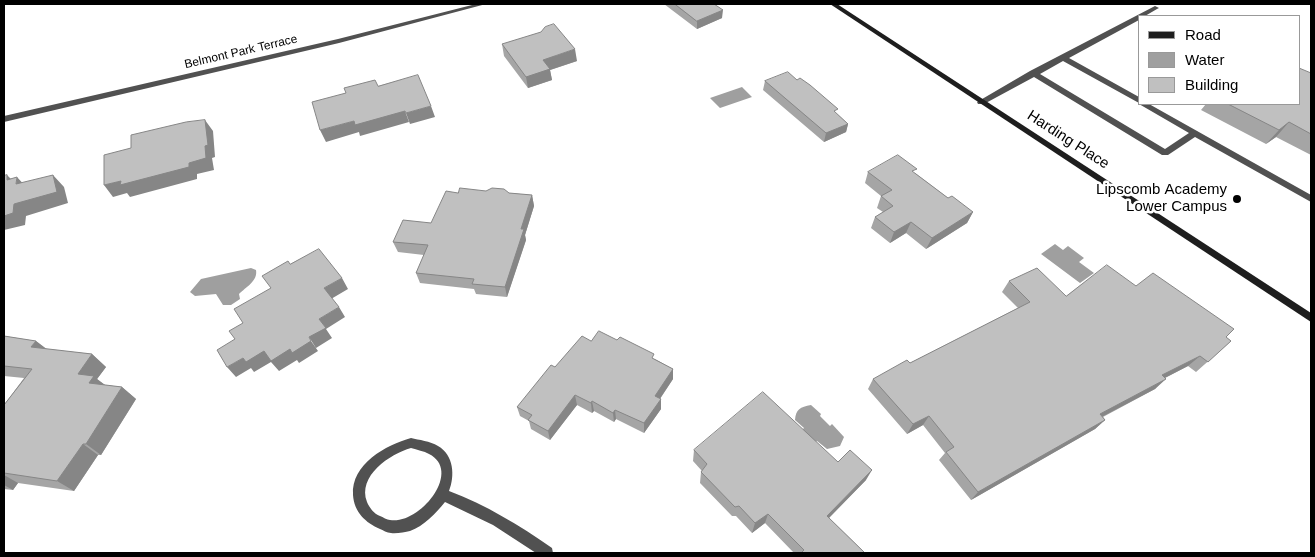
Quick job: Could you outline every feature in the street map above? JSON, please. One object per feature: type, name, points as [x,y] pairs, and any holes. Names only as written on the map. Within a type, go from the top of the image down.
[{"type":"main road","name":"Harding Place","points":[[833,4],[1310,318]]},
{"type":"street","name":"Belmont Park Terrace","points":[[4,119],[348,39],[483,4]]},
{"type":"street","points":[[1143,15],[1155,8]]},
{"type":"street","points":[[981,102],[1138,18]]},
{"type":"street","points":[[1063,58],[1138,100]]},
{"type":"street","points":[[1033,74],[1165,152],[1195,133]]},
{"type":"street","points":[[1145,105],[1311,200]]},
{"type":"street","points":[[410,443],[428,446],[441,456],[448,474],[444,495],[434,509],[420,520],[396,526],[383,525],[370,518],[365,512],[360,498],[363,477],[375,460],[391,449],[410,443]]},
{"type":"street","points":[[444,495],[480,510],[513,528],[547,553]]},
{"type":"water","points":[[742,87],[752,97],[720,108],[710,98]]},
{"type":"water","points":[[1055,244],[1063,250],[1068,246],[1084,258],[1079,262],[1094,273],[1080,283],[1041,254]]},
{"type":"water","points":[[251,268],[256,270],[255,277],[251,284],[239,294],[240,299],[231,305],[223,305],[216,294],[195,296],[190,292],[201,279]]},
{"type":"water","points":[[811,405],[830,426],[832,424],[844,437],[840,446],[827,449],[817,441],[814,444],[800,432],[804,428],[795,420],[796,413],[801,408]]},
{"type":"building","points":[[675,4],[714,4],[723,10],[697,21]]},
{"type":"building","points":[[554,24],[575,49],[543,60],[550,69],[526,77],[502,44],[541,32],[545,27]]},
{"type":"building","points":[[1300,68],[1311,73],[1311,134],[1289,122],[1279,130],[1230,105],[1300,105]]},
{"type":"building","points":[[788,72],[797,80],[800,78],[810,85],[838,109],[834,111],[848,124],[826,133],[765,81]]},
{"type":"building","points":[[418,75],[431,106],[355,125],[354,121],[320,130],[312,102],[346,93],[344,88],[375,80],[378,86]]},
{"type":"building","points":[[205,120],[208,145],[205,146],[206,158],[189,163],[189,167],[120,185],[121,181],[104,185],[104,155],[131,148],[131,135],[186,122]]},
{"type":"building","points":[[898,155],[917,169],[912,171],[948,198],[952,196],[973,212],[932,238],[911,222],[894,232],[875,217],[893,206],[881,196],[892,190],[868,172]]},
{"type":"building","points":[[7,175],[7,180],[17,177],[16,184],[53,175],[57,192],[14,204],[13,213],[4,216],[4,176]]},
{"type":"building","points":[[460,188],[486,191],[492,188],[504,189],[509,193],[532,195],[521,229],[524,229],[505,287],[472,284],[474,279],[416,273],[428,245],[393,242],[403,220],[431,223],[446,191],[458,193]]},
{"type":"building","points":[[319,249],[342,278],[324,288],[339,307],[319,319],[326,328],[309,337],[311,341],[292,353],[290,349],[271,361],[264,351],[246,362],[243,358],[227,367],[217,350],[235,339],[229,331],[243,323],[234,309],[271,288],[262,276],[288,261],[290,264]]},
{"type":"building","points":[[1107,265],[1136,286],[1153,273],[1234,329],[1226,337],[1231,341],[1208,362],[1200,356],[1162,375],[1166,379],[1100,414],[1105,420],[978,492],[946,452],[954,447],[929,416],[913,424],[873,379],[907,360],[910,363],[1030,302],[1009,281],[1037,268],[1066,296]]},
{"type":"building","points":[[599,331],[617,340],[620,337],[654,354],[652,358],[673,369],[655,396],[661,399],[644,423],[615,410],[613,413],[592,401],[591,403],[575,395],[548,431],[528,420],[532,415],[517,407],[551,365],[555,367],[582,336],[591,341]]},
{"type":"building","points":[[4,336],[36,341],[31,347],[92,354],[78,374],[94,376],[89,383],[122,387],[86,444],[83,444],[57,481],[4,473],[4,405],[32,369],[4,366]]},
{"type":"building","points":[[763,392],[838,462],[850,450],[872,470],[827,516],[865,553],[801,553],[804,550],[768,514],[755,523],[739,506],[735,507],[701,472],[707,464],[694,450]]},
{"type":"place","name":"Lipscomb Academy Lower Campus","points":[[1237,199]]}]
